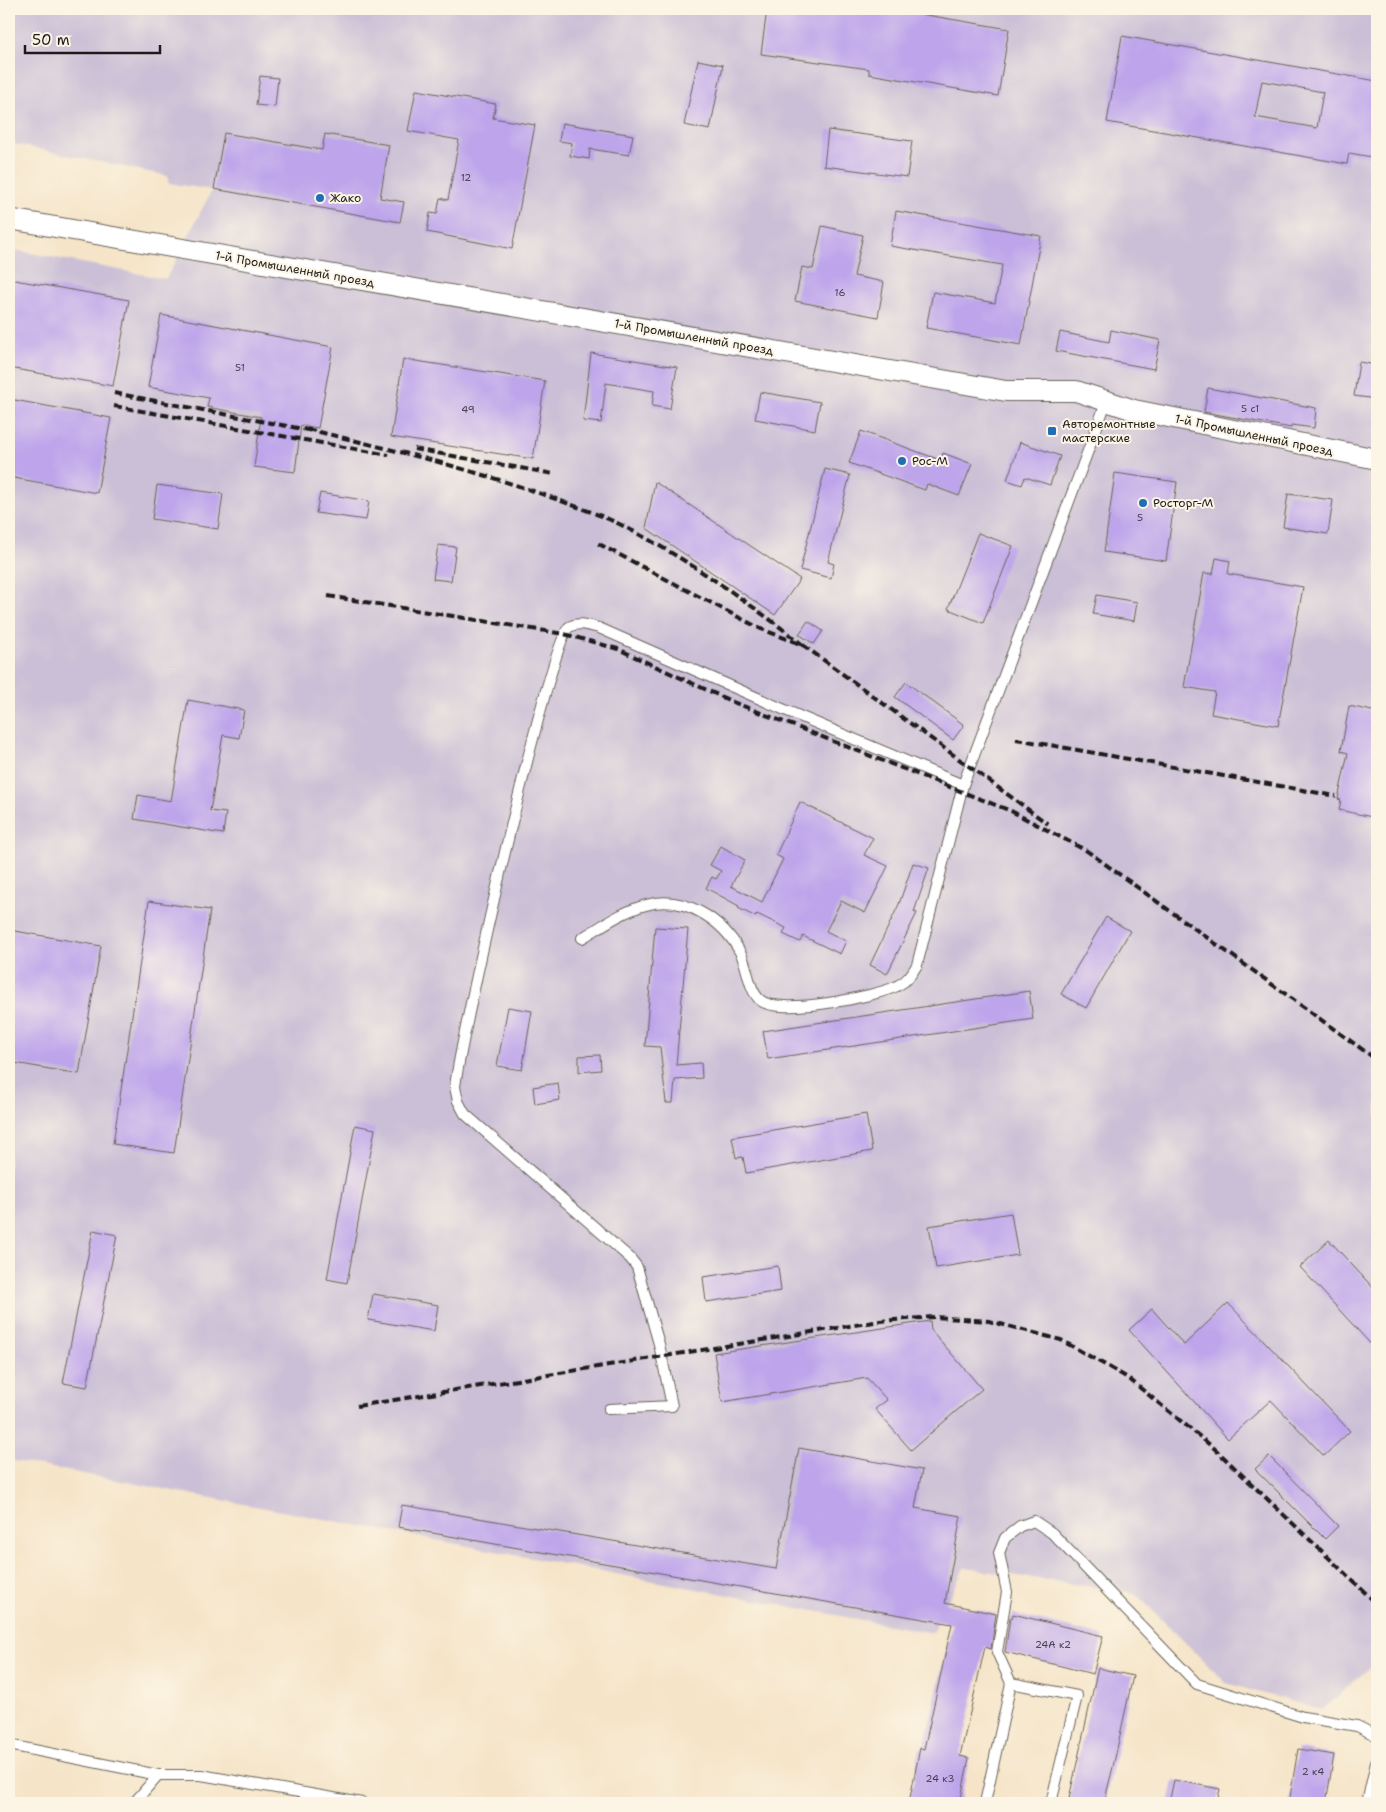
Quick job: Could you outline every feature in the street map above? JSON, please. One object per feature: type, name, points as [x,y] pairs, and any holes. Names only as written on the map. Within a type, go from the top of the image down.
[{"type":"street","name":"1-й Промышленный проезд","points":[[9,219],[1006,391],[1062,390],[1108,400],[1134,410],[1377,459]]},
{"type":"lane","points":[[582,938],[626,912],[647,904],[668,902],[689,907],[703,913],[729,935],[741,953],[755,995],[768,1006],[777,1008],[829,1003],[896,987],[909,978],[917,965],[963,785],[1108,400]]},
{"type":"lane","points":[[609,1409],[672,1406],[659,1344],[637,1267],[630,1258],[465,1114],[458,1102],[456,1087],[500,873],[550,675],[564,634],[569,627],[575,624],[599,628],[784,710],[963,785]]},
{"type":"lane","points":[[985,1803],[1010,1683],[997,1652],[1006,1592],[999,1553],[1005,1538],[1020,1526],[1034,1521],[1052,1533],[1197,1684],[1303,1717],[1357,1726],[1377,1736]]},
{"type":"lane","points":[[1010,1683],[1076,1696],[1051,1803]]},
{"type":"lane","points":[[9,1745],[158,1775],[201,1775],[362,1803]]},
{"type":"lane","points":[[1366,1803],[1377,1758]]},
{"type":"lane","points":[[134,1803],[158,1775]]},
{"type":"shaded area","points":[[9,9],[1377,9],[1377,1661],[1322,1710],[1226,1683],[1135,1593],[964,1568],[932,1633],[9,1460],[9,249],[166,279],[212,190],[168,183],[168,176],[9,143]]},
{"type":"building","points":[[767,9],[891,9],[1009,29],[998,96],[869,74],[869,69],[761,54]]},
{"type":"building","points":[[1122,36],[1377,81],[1377,125],[1372,157],[1349,153],[1347,164],[1107,122]],"holes":[[[1262,81],[1323,92],[1317,128],[1255,117]]]},
{"type":"building","points":[[698,60],[723,65],[710,130],[684,125]]},
{"type":"building","points":[[260,76],[278,78],[275,107],[256,105]]},
{"type":"building","points":[[416,90],[496,104],[493,118],[535,125],[512,249],[427,232],[430,213],[437,214],[440,198],[448,200],[459,140],[408,131]]},
{"type":"building","points":[[562,123],[633,135],[629,155],[590,149],[589,159],[570,156],[572,143],[559,141]]},
{"type":"building","points":[[828,130],[912,141],[907,177],[824,166]]},
{"type":"building","points":[[224,133],[322,150],[325,134],[389,145],[380,198],[404,202],[400,222],[214,189]]},
{"type":"building","points":[[896,211],[1041,236],[1021,345],[926,328],[933,292],[995,303],[1002,265],[890,246]]},
{"type":"building","points":[[822,226],[863,235],[854,276],[884,282],[878,317],[795,301],[802,267],[813,269]]},
{"type":"building","points":[[9,279],[129,300],[113,386],[9,368]]},
{"type":"building","points":[[161,315],[333,347],[318,428],[301,425],[295,472],[254,467],[261,417],[207,407],[209,398],[148,387]]},
{"type":"building","points":[[1111,330],[1160,340],[1154,369],[1056,351],[1060,332],[1109,342]]},
{"type":"building","points":[[591,353],[677,367],[670,409],[652,406],[654,391],[606,383],[601,423],[583,421]]},
{"type":"building","points":[[403,359],[545,381],[533,459],[391,437]]},
{"type":"building","points":[[1359,362],[1377,365],[1377,399],[1354,396]]},
{"type":"building","points":[[1208,388],[1316,408],[1314,428],[1291,425],[1291,428],[1204,412]]},
{"type":"building","points":[[760,392],[820,402],[815,430],[755,419]]},
{"type":"building","points":[[9,399],[111,418],[97,493],[9,477]]},
{"type":"building","points":[[861,431],[940,460],[943,453],[972,464],[959,496],[927,484],[925,490],[849,463]]},
{"type":"building","points":[[1020,442],[1060,456],[1050,485],[1025,477],[1022,485],[1007,480]]},
{"type":"building","points":[[825,469],[850,475],[828,562],[834,564],[831,578],[800,570]]},
{"type":"building","points":[[1115,473],[1177,482],[1166,561],[1104,552]]},
{"type":"building","points":[[655,482],[800,579],[775,615],[646,528]]},
{"type":"building","points":[[157,485],[223,494],[218,529],[152,519]]},
{"type":"building","points":[[320,493],[369,501],[366,520],[316,513]]},
{"type":"building","points":[[1288,494],[1333,500],[1328,534],[1283,527]]},
{"type":"building","points":[[978,533],[1013,546],[983,623],[948,609]]},
{"type":"building","points":[[438,545],[456,547],[451,581],[433,579]]},
{"type":"building","points":[[1216,558],[1230,561],[1228,574],[1303,587],[1278,726],[1211,714],[1215,692],[1184,687],[1204,573],[1213,574]]},
{"type":"building","points":[[1097,595],[1137,602],[1134,621],[1093,614]]},
{"type":"building","points":[[808,621],[823,631],[814,644],[799,634]]},
{"type":"building","points":[[906,682],[964,725],[953,740],[895,697]]},
{"type":"building","points":[[188,700],[244,710],[239,738],[223,735],[210,811],[226,813],[223,834],[134,819],[138,795],[171,801]]},
{"type":"building","points":[[1349,706],[1377,712],[1377,818],[1339,810],[1341,800],[1338,799],[1348,753],[1341,751]]},
{"type":"building","points":[[800,802],[873,838],[864,855],[888,866],[865,913],[841,901],[826,931],[846,941],[840,954],[803,936],[800,942],[783,934],[786,928],[757,914],[756,917],[738,908],[739,906],[706,888],[712,877],[716,879],[721,871],[710,865],[721,846],[745,860],[731,886],[762,902],[783,859],[776,855]]},
{"type":"building","points":[[913,863],[929,868],[914,912],[917,913],[887,974],[870,965],[899,904]]},
{"type":"building","points":[[149,901],[210,910],[174,1153],[113,1144]]},
{"type":"building","points":[[1106,917],[1130,931],[1086,1008],[1061,994]]},
{"type":"building","points":[[655,927],[688,929],[676,1065],[701,1063],[702,1078],[675,1080],[673,1103],[666,1103],[660,1047],[645,1046]]},
{"type":"building","points":[[9,930],[101,946],[79,1074],[9,1062]]},
{"type":"building","points":[[1029,991],[1033,1019],[768,1059],[763,1031]]},
{"type":"building","points":[[508,1007],[532,1011],[522,1070],[497,1066]]},
{"type":"building","points":[[600,1055],[601,1070],[579,1072],[579,1056]]},
{"type":"building","points":[[558,1083],[560,1100],[535,1104],[533,1087]]},
{"type":"building","points":[[866,1114],[872,1151],[746,1173],[743,1157],[736,1158],[732,1137]]},
{"type":"building","points":[[355,1125],[375,1129],[347,1283],[327,1279]]},
{"type":"building","points":[[1011,1213],[1018,1255],[936,1268],[929,1226]]},
{"type":"building","points":[[93,1230],[117,1235],[87,1387],[63,1383]]},
{"type":"building","points":[[1329,1240],[1377,1292],[1377,1351],[1300,1267]]},
{"type":"building","points":[[778,1266],[781,1291],[706,1302],[703,1277]]},
{"type":"building","points":[[373,1294],[438,1305],[434,1331],[368,1320]]},
{"type":"building","points":[[1228,1303],[1350,1431],[1324,1456],[1271,1400],[1228,1439],[1129,1330],[1152,1309],[1184,1345]]},
{"type":"building","points":[[930,1321],[931,1330],[982,1389],[911,1450],[875,1409],[887,1400],[867,1378],[722,1402],[714,1353]]},
{"type":"building","points":[[799,1448],[922,1470],[915,1508],[961,1516],[945,1603],[996,1614],[991,1649],[985,1647],[960,1756],[969,1758],[960,1803],[909,1803],[920,1748],[924,1749],[952,1624],[398,1527],[402,1505],[776,1569]]},
{"type":"building","points":[[1269,1456],[1338,1526],[1325,1539],[1255,1469]]},
{"type":"building","points":[[1013,1614],[1103,1636],[1093,1674],[1005,1652],[1010,1618],[1012,1618]]},
{"type":"building","points":[[1098,1668],[1133,1676],[1113,1767],[1104,1803],[1068,1803]]},
{"type":"building","points":[[1298,1749],[1334,1755],[1326,1803],[1289,1803]]},
{"type":"building","points":[[1174,1780],[1220,1789],[1217,1803],[1169,1803]]},
{"type":"railway","points":[[114,393],[313,431]]},
{"type":"railway","points":[[114,406],[389,455]]},
{"type":"railway","points":[[307,429],[462,469],[553,498],[609,519],[672,553],[762,613],[803,645],[761,629],[597,543]]},
{"type":"railway","points":[[414,449],[554,474]]},
{"type":"railway","points":[[328,596],[564,634],[618,649],[733,702],[1011,811],[1087,851],[1377,1060]]},
{"type":"railway","points":[[803,645],[1048,824]]},
{"type":"railway","points":[[1016,739],[1336,796]]},
{"type":"railway","points":[[357,1406],[880,1321],[934,1317],[989,1321],[1061,1340],[1128,1378],[1215,1449],[1377,1604]]},
{"type":"place","name":"Жако","points":[[320,198]]},
{"type":"place","name":"Авторемонтные мастерские","points":[[1052,431]]},
{"type":"place","name":"Рос-М","points":[[902,461]]},
{"type":"place","name":"Росторг-М","points":[[1143,503]]}]
